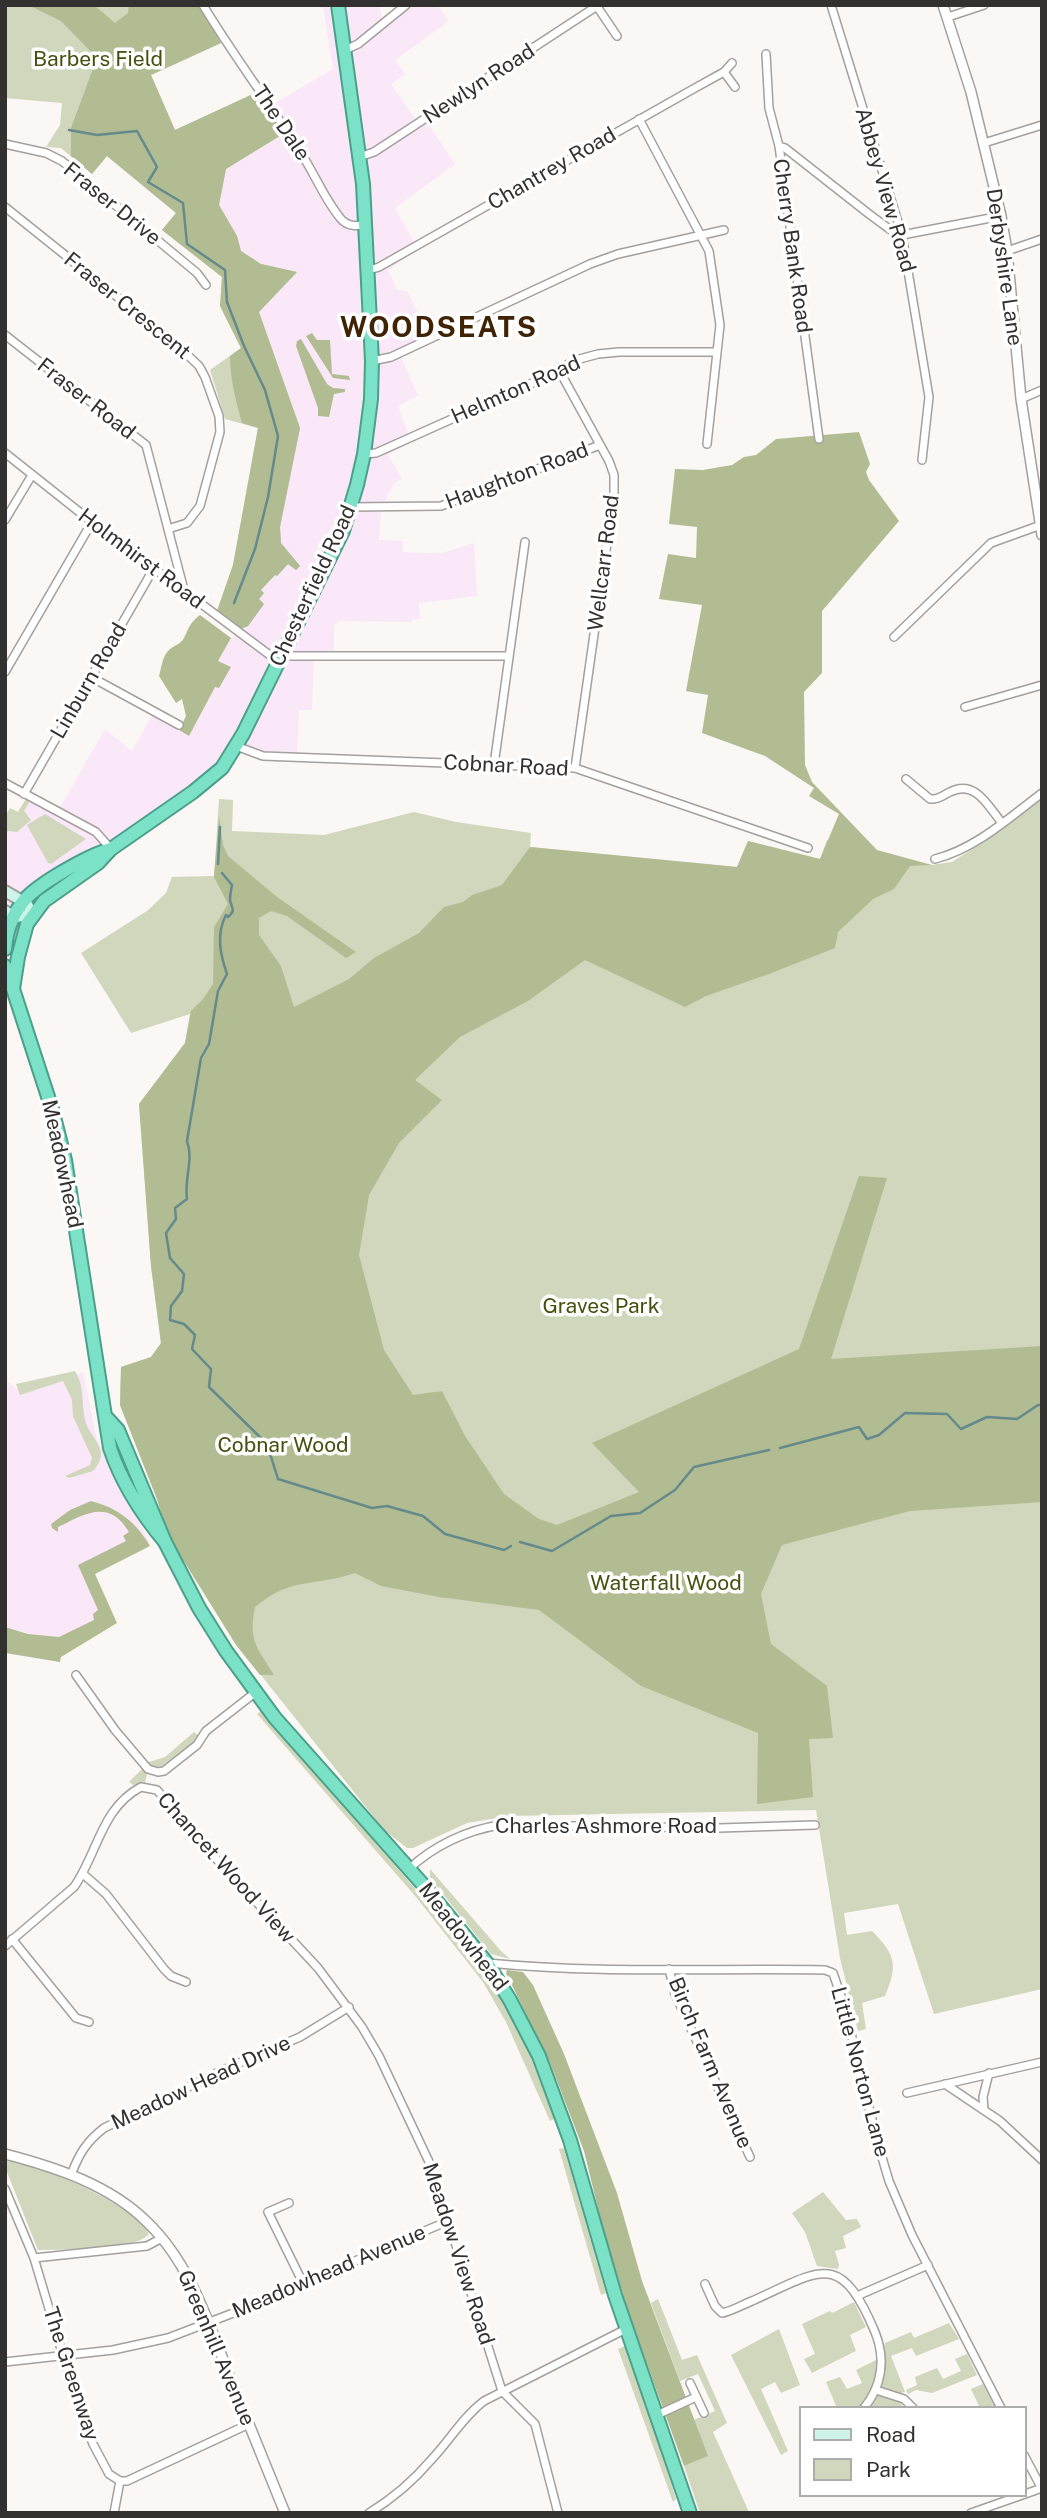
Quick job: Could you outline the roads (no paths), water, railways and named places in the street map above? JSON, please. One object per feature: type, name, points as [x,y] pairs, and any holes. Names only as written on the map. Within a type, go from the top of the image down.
[{"type":"highway","name":"Chesterfield Road","points":[[32,915],[44,901],[98,863],[111,849],[214,776],[236,747],[281,659],[338,541],[351,507],[364,454],[371,400],[372,361],[366,225],[338,5]]},
{"type":"highway","name":"Chesterfield Road","points":[[23,901],[32,892],[93,854],[111,849]]},
{"type":"highway","points":[[5,949],[9,914],[23,901]]},
{"type":"highway","name":"Meadowhead","points":[[32,915],[23,935],[13,989],[52,1109],[65,1160],[96,1365],[107,1418],[107,1436],[122,1478],[142,1515],[165,1542],[226,1651],[275,1718],[409,1869],[487,1963],[510,2000],[539,2056],[569,2140],[626,2329],[690,2513]]},
{"type":"highway","points":[[5,966],[13,989]]},
{"type":"main road","points":[[5,891],[23,901],[32,915]]},
{"type":"main road","points":[[9,914],[32,915]]},
{"type":"street","name":"The Dale","points":[[203,5],[226,44],[308,162],[340,218],[352,226],[366,225]]},
{"type":"street","points":[[345,50],[358,44],[406,5]]},
{"type":"street","name":"Abbey View Road","points":[[831,5],[902,235],[929,397],[922,460]]},
{"type":"street","name":"Derbyshire Lane","points":[[943,5],[965,69],[1001,216],[1007,251],[1021,399],[1041,530]]},
{"type":"street","points":[[948,17],[984,5]]},
{"type":"street","points":[[597,6],[617,36]]},
{"type":"street","name":"Newlyn Road","points":[[359,157],[374,152],[597,6]]},
{"type":"street","name":"Cherry Bank Road","points":[[766,54],[769,108],[779,146],[818,439]]},
{"type":"street","name":"Chantrey Road","points":[[369,270],[387,263],[724,72],[732,63]]},
{"type":"street","points":[[724,72],[735,87]]},
{"type":"street","points":[[639,119],[709,251],[720,325],[707,444]]},
{"type":"street","points":[[984,143],[1042,125]]},
{"type":"street","name":"Fraser Drive","points":[[5,144],[46,153],[62,161],[197,273],[206,285]]},
{"type":"street","points":[[779,146],[869,215],[902,235],[1001,216]]},
{"type":"street","name":"Fraser Crescent","points":[[5,207],[175,343],[199,366],[205,377],[219,416],[220,432],[200,506],[187,523],[168,529]]},
{"type":"street","points":[[372,361],[391,357],[590,264],[618,254],[724,230]]},
{"type":"street","points":[[1007,251],[1042,239]]},
{"type":"street","name":"Fraser Road","points":[[5,335],[146,445],[185,593]]},
{"type":"street","name":"Helmton Road","points":[[364,454],[376,453],[576,360],[598,354],[717,352]]},
{"type":"street","name":"Wellcarr Road","points":[[559,370],[614,475],[614,494],[575,768]]},
{"type":"street","points":[[1021,399],[1042,390]]},
{"type":"street","name":"Haughton Road","points":[[351,507],[441,506],[600,445]]},
{"type":"street","name":"Holmhirst Road","points":[[5,453],[185,593],[281,659]]},
{"type":"street","points":[[5,520],[32,475]]},
{"type":"street","points":[[5,672],[92,522]]},
{"type":"street","points":[[894,637],[991,543],[1041,530]]},
{"type":"street","points":[[494,765],[526,542]]},
{"type":"street","name":"Linburn Road","points":[[24,794],[154,568]]},
{"type":"street","points":[[281,659],[508,656]]},
{"type":"street","points":[[91,677],[176,721]]},
{"type":"street","points":[[965,707],[1042,685]]},
{"type":"street","name":"Cobnar Road","points":[[236,747],[264,757],[575,768],[808,848]]},
{"type":"street","points":[[906,779],[930,799],[935,800],[962,787],[970,788],[977,792],[1002,823]]},
{"type":"street","points":[[5,783],[96,832],[111,849]]},
{"type":"street","points":[[934,859],[955,853],[1042,793]]},
{"type":"street","points":[[76,1675],[123,1740],[148,1769],[154,1772],[164,1771],[197,1745],[206,1731],[256,1692]]},
{"type":"street","name":"Chancet Wood View","points":[[5,1946],[74,1887],[83,1874],[104,1825],[119,1802],[141,1787],[158,1790],[209,1851],[318,1968],[349,2007]]},
{"type":"street","name":"Charles Ashmore Road","points":[[409,1869],[422,1857],[441,1846],[481,1828],[500,1825],[719,1828],[814,1825]]},
{"type":"street","points":[[83,1874],[106,1894],[164,1969],[171,1976],[186,1982]]},
{"type":"street","points":[[12,1939],[76,2018],[89,2022]]},
{"type":"street","name":"Little Norton Lane","points":[[487,1963],[523,1966],[825,1970],[832,1973],[844,2005],[878,2144],[890,2181],[928,2265],[1000,2406]]},
{"type":"street","name":"Birch Farm Avenue","points":[[669,1969],[675,1994],[750,2157]]},
{"type":"street","name":"Meadow Head Drive","points":[[71,2175],[80,2151],[104,2128],[223,2070],[300,2037],[349,2007]]},
{"type":"street","name":"Meadow View Road","points":[[349,2007],[379,2056],[432,2166],[502,2392]]},
{"type":"street","points":[[907,2093],[1042,2062]]},
{"type":"street","points":[[984,2110],[983,2097],[989,2073]]},
{"type":"street","points":[[945,2084],[1016,2134],[1042,2160]]},
{"type":"street","name":"Greenhill Avenue","points":[[5,2154],[71,2175],[118,2198],[147,2221],[162,2238],[195,2291],[285,2513]]},
{"type":"street","name":"The Greenway","points":[[5,2189],[34,2258],[78,2406],[93,2444],[109,2474],[120,2481]]},
{"type":"street","points":[[289,2203],[268,2212],[303,2283]]},
{"type":"street","name":"Meadowhead Avenue","points":[[5,2362],[113,2350],[143,2344],[209,2323],[448,2221]]},
{"type":"street","points":[[34,2258],[147,2246],[162,2238]]},
{"type":"street","points":[[858,2296],[928,2265]]},
{"type":"street","points":[[705,2284],[715,2306],[722,2313],[809,2275],[832,2274],[842,2278],[858,2296],[880,2346],[882,2359],[876,2390],[865,2406]]},
{"type":"street","points":[[369,2513],[385,2503],[431,2460],[475,2408],[626,2329]]},
{"type":"street","points":[[691,2384],[704,2413]]},
{"type":"street","points":[[876,2390],[904,2399],[911,2406]]},
{"type":"street","points":[[502,2392],[535,2424],[558,2513]]},
{"type":"street","points":[[657,2415],[696,2397]]},
{"type":"street","points":[[114,2513],[120,2481],[136,2477],[249,2424]]},
{"type":"street","points":[[1026,2459],[1042,2489]]},
{"type":"street","points":[[971,2513],[1018,2497]]},
{"type":"waterway","points":[[69,130],[97,135],[137,131],[157,167],[148,182],[183,203],[187,244],[225,270],[227,302],[265,390],[278,436],[268,497],[255,549],[234,603]]},
{"type":"waterway","points":[[218,864],[220,827]]},
{"type":"waterway","points":[[222,873],[232,885],[230,900],[233,911],[228,917],[226,915],[220,937],[227,974],[218,991],[209,1044],[201,1058],[187,1141],[190,1155],[187,1199],[175,1208],[176,1219],[166,1233],[170,1258],[184,1274],[182,1291],[171,1306],[170,1320],[184,1324],[195,1335],[192,1349],[211,1369],[209,1387],[267,1444],[278,1479],[372,1508],[387,1506],[423,1516],[445,1534],[504,1550],[511,1546]]},
{"type":"waterway","points":[[780,1448],[859,1427],[867,1439],[879,1435],[905,1413],[947,1414],[961,1429],[987,1417],[1017,1419],[1042,1405]]},
{"type":"waterway","points":[[520,1542],[552,1551],[611,1516],[640,1513],[675,1490],[694,1467],[769,1450]]},
{"type":"district","name":"WOODSEATS","points":[[439,328]]},
{"type":"park label","name":"Barbers Field","points":[[98,60]]},
{"type":"park label","name":"Graves Park","points":[[601,1307]]},
{"type":"park label","name":"Cobnar Wood","points":[[283,1446]]},
{"type":"park label","name":"Waterfall Wood","points":[[666,1584]]}]
